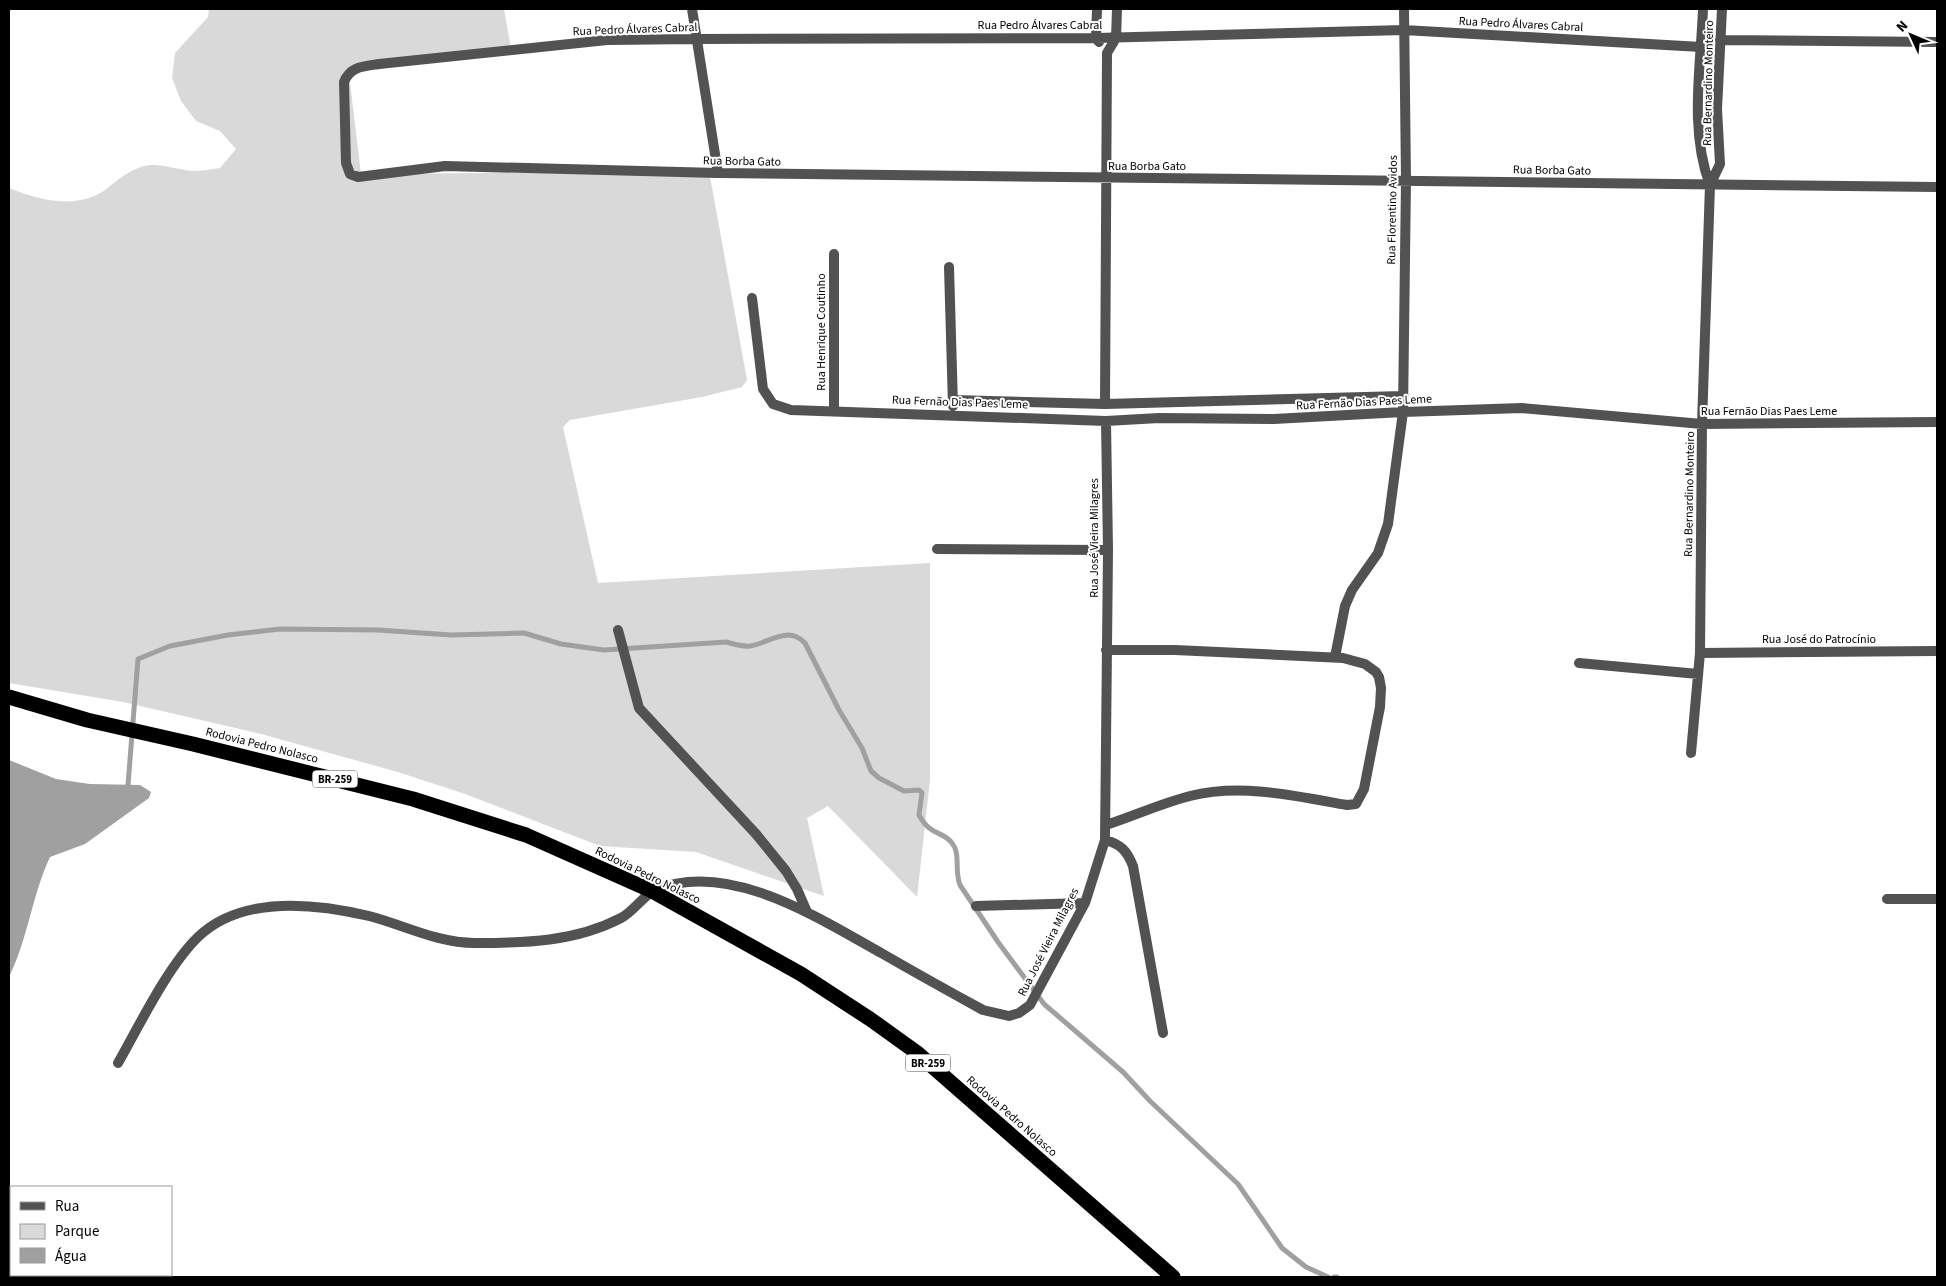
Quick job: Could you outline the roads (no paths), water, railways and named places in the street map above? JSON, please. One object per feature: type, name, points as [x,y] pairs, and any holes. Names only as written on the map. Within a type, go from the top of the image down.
[{"type":"highway","name":"Rodovia Pedro Nolasco","points":[[9,697],[88,720],[203,746],[413,799],[526,835],[652,891],[801,974],[916,1052],[1173,1277]]},
{"type":"street","points":[[692,9],[718,173]]},
{"type":"street","points":[[1097,9],[1096,38],[1107,53]]},
{"type":"street","points":[[1104,404],[1108,178],[1107,53],[1116,38],[1117,9]]},
{"type":"street","name":"Rua Florentino Avidos","points":[[1335,657],[1345,606],[1352,590],[1378,553],[1388,524],[1403,412],[1406,180],[1404,9]]},
{"type":"street","name":"Rua Bernardino Monteiro","points":[[1691,753],[1700,653],[1702,424],[1710,185],[1702,164],[1698,110],[1703,9]]},
{"type":"street","name":"Rua Bernardino Monteiro","points":[[1710,185],[1720,164],[1717,109],[1722,9]]},
{"type":"street","name":"Rua Pedro Álvares Cabral","points":[[358,177],[350,174],[346,163],[344,82],[349,72],[379,64],[607,40],[697,38],[1116,38],[1404,30],[1702,47]]},
{"type":"street","points":[[1720,40],[1937,42]]},
{"type":"street","name":"Rua Borba Gato","points":[[358,177],[445,166],[718,173],[1937,187]]},
{"type":"street","name":"Rua Henrique Coutinho","points":[[834,254],[834,411]]},
{"type":"street","points":[[949,266],[953,414]]},
{"type":"street","name":"Rua Fernão Dias Paes Leme","points":[[752,298],[763,389],[773,404],[791,410],[953,414],[1106,421],[1159,418],[1274,419],[1522,408],[1702,424],[1937,422]]},
{"type":"street","points":[[953,400],[1104,404],[1403,396]]},
{"type":"street","name":"Rua José Vieira Milagres","points":[[652,891],[703,882],[731,885],[765,894],[807,912],[983,1010],[1009,1016],[1019,1013],[1030,1005],[1085,903],[1105,840],[1108,550],[1106,421]]},
{"type":"street","points":[[937,549],[1108,550]]},
{"type":"street","points":[[618,630],[639,708],[756,834],[786,871],[797,888],[807,912]]},
{"type":"street","points":[[1106,650],[1175,650],[1335,657],[1356,661],[1372,668],[1379,677],[1381,688],[1374,745],[1364,789],[1358,803],[1347,805],[1281,793],[1249,791],[1216,792],[1190,796],[1106,825]]},
{"type":"street","name":"Rua José do Patrocínio","points":[[1700,653],[1937,651]]},
{"type":"street","points":[[1579,663],[1698,674]]},
{"type":"street","points":[[1105,840],[1121,846],[1129,855],[1133,866],[1163,1033]]},
{"type":"street","points":[[118,1063],[181,956],[207,929],[233,913],[292,906],[339,909],[377,918],[444,940],[474,943],[544,941],[574,937],[598,929],[634,910],[652,891]]},
{"type":"street","points":[[1887,899],[1937,899]]},
{"type":"street","points":[[976,906],[1085,903]]},
{"type":"water","points":[[9,760],[56,779],[90,784],[140,785],[151,792],[149,798],[85,844],[50,857],[39,886],[21,948],[9,977]]},
{"type":"waterway","points":[[125,789],[128,785],[138,659],[170,646],[228,635],[280,629],[378,630],[451,635],[524,633],[561,644],[604,650],[726,642],[747,646],[785,635],[792,635],[805,643],[839,710],[862,748],[871,771],[879,778],[904,791],[919,790],[922,793],[919,815],[923,822],[932,830],[948,839],[955,847],[957,874],[960,885],[998,942],[1044,1004],[1123,1072],[1150,1101],[1238,1184],[1282,1248],[1306,1267],[1328,1277]]}]
